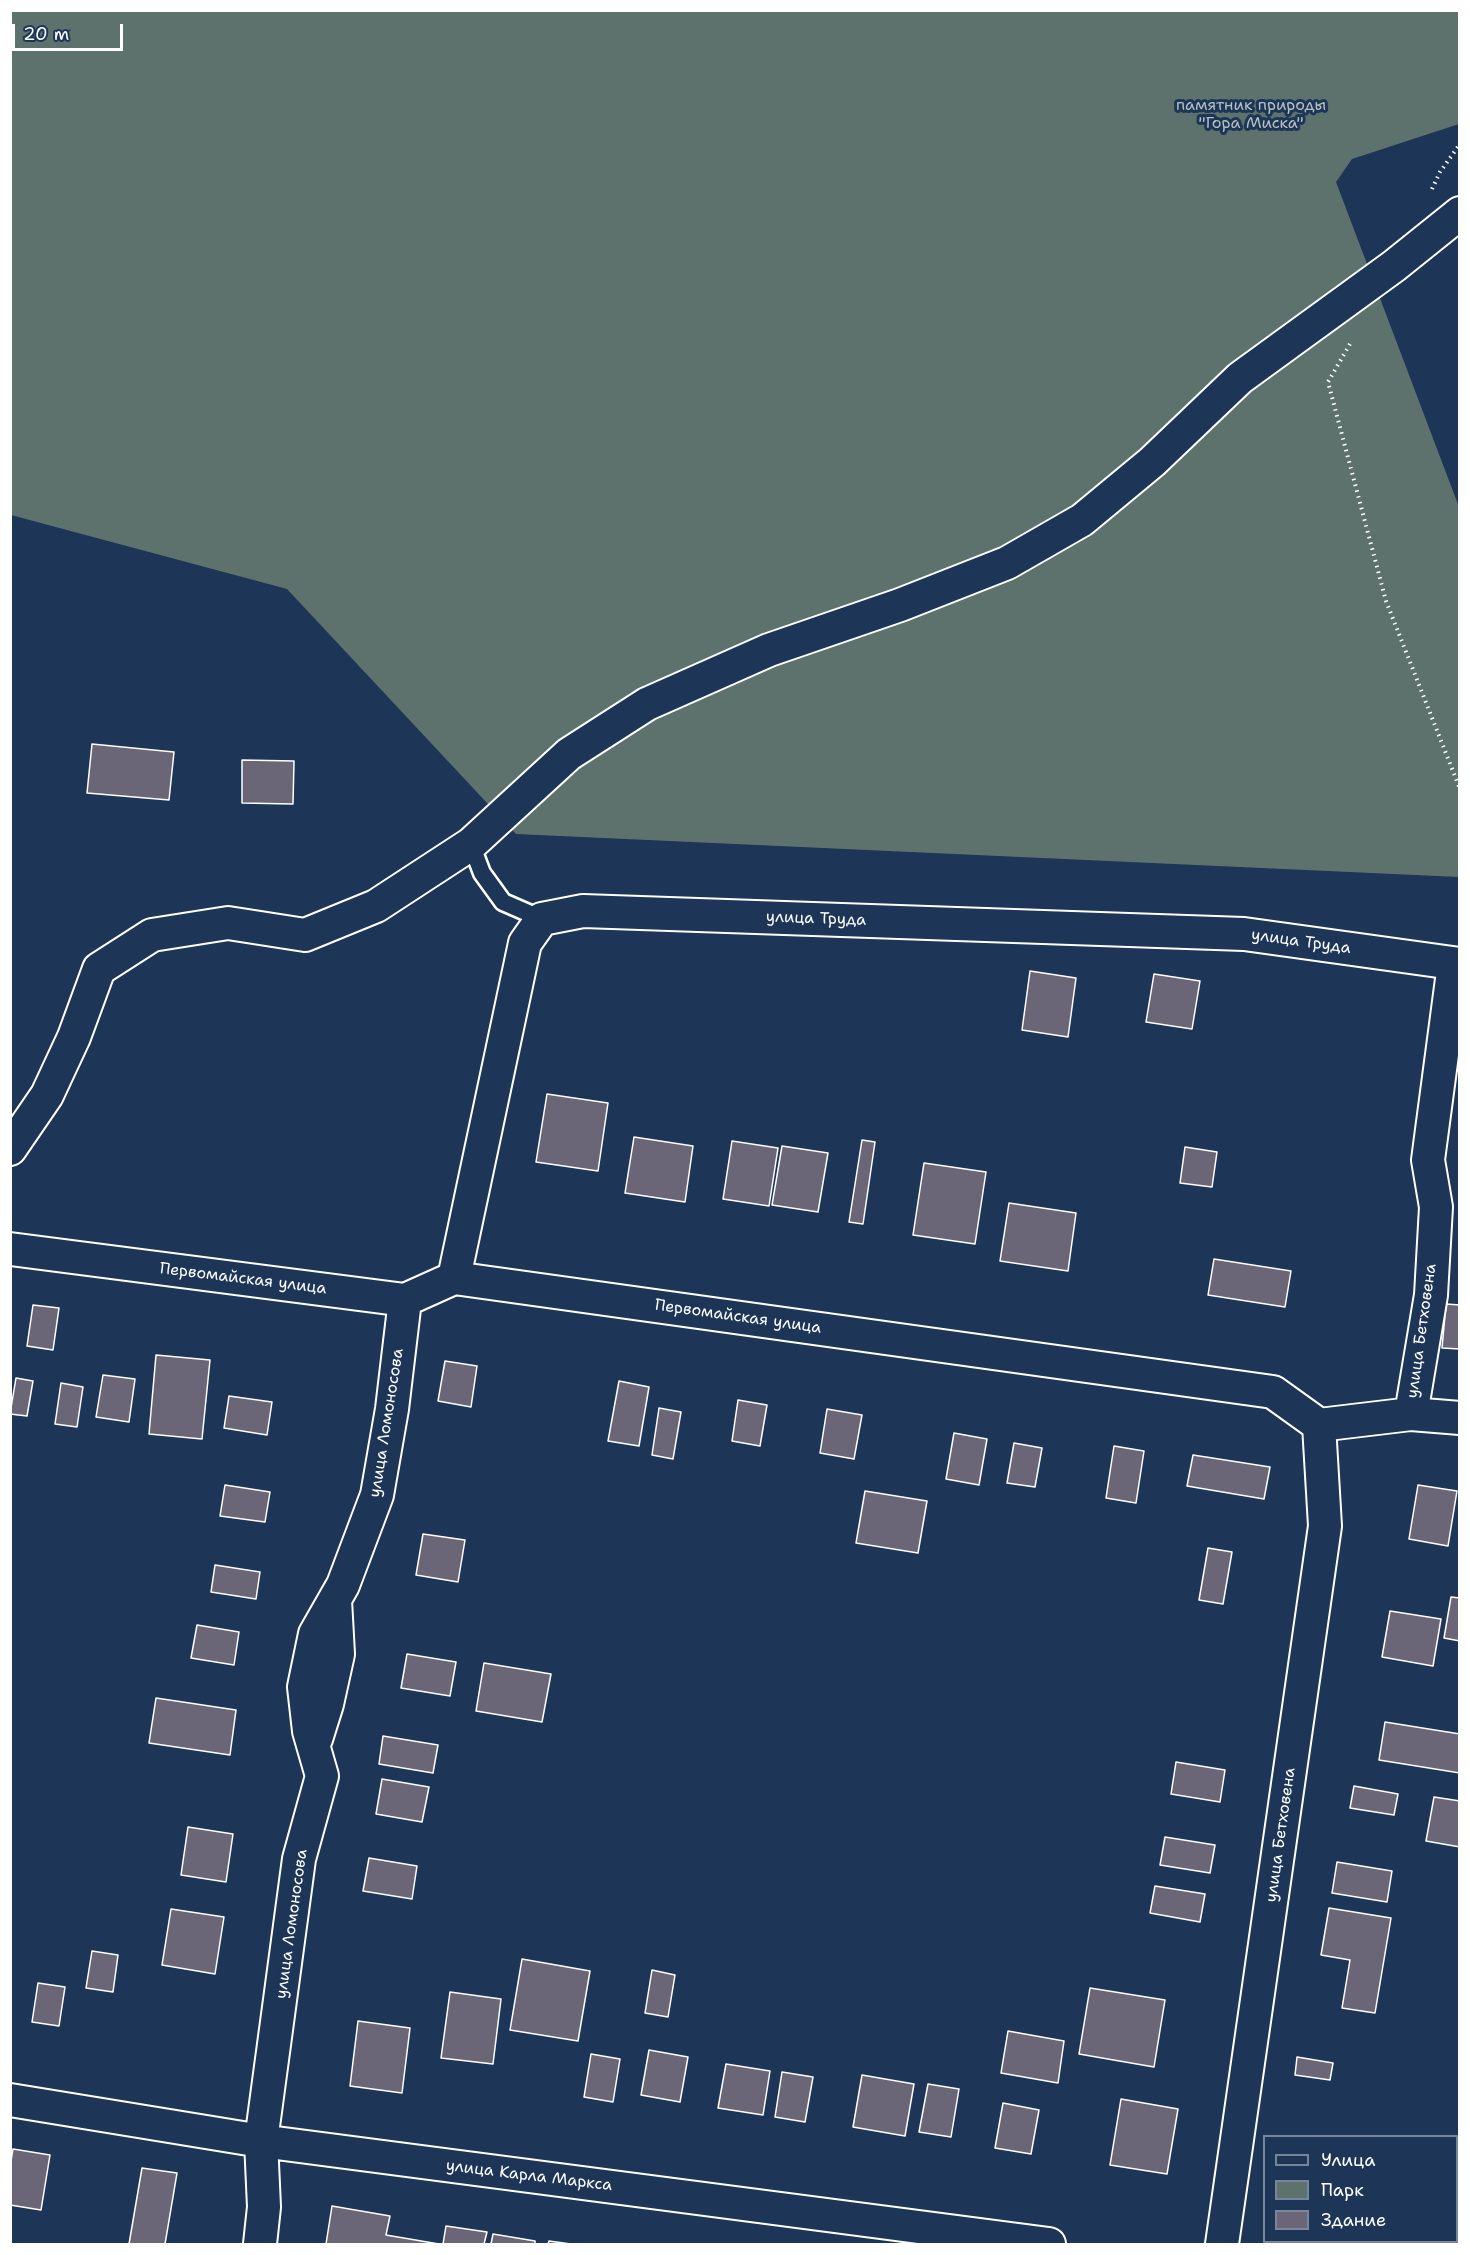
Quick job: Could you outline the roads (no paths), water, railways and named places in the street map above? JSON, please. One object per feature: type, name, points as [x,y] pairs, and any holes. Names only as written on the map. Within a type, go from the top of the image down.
[{"type":"street","points":[[10,1149],[47,1095],[74,1037],[99,969],[152,934],[228,923],[305,935],[375,906],[471,844],[569,754],[647,704],[769,650],[900,605],[1007,563],[1082,520],[1152,462],[1240,378],[1394,266],[1460,213]]},
{"type":"street","name":"улица Труда","points":[[542,919],[584,911],[1244,934],[1456,964]]},
{"type":"street","points":[[405,1300],[454,1278],[525,943],[542,919]]},
{"type":"street","name":"улица Бетховена","points":[[1410,1414],[1431,1295],[1436,1207],[1428,1160],[1456,964]]},
{"type":"street","name":"Первомайская улица","points":[[10,1249],[405,1300]]},
{"type":"street","name":"Первомайская улица","points":[[454,1278],[1273,1392],[1319,1425]]},
{"type":"street","name":"улица Ломоносова","points":[[260,2244],[264,2207],[261,2141],[299,1859],[322,1776],[309,1731],[304,1687],[315,1634],[343,1585],[377,1495],[392,1409],[405,1300]]},
{"type":"street","points":[[1319,1425],[1410,1414],[1460,1419]]},
{"type":"street","name":"улица Бетховена","points":[[1222,2244],[1325,1526],[1319,1425]]},
{"type":"street","name":"улица Карла Маркса","points":[[10,2100],[261,2141],[1049,2244]]},
{"type":"lane","points":[[471,844],[482,873],[503,902],[542,919]]},
{"type":"park label","name":"памятник природы \"Гора Миска\"","points":[[1251,115]]}]
